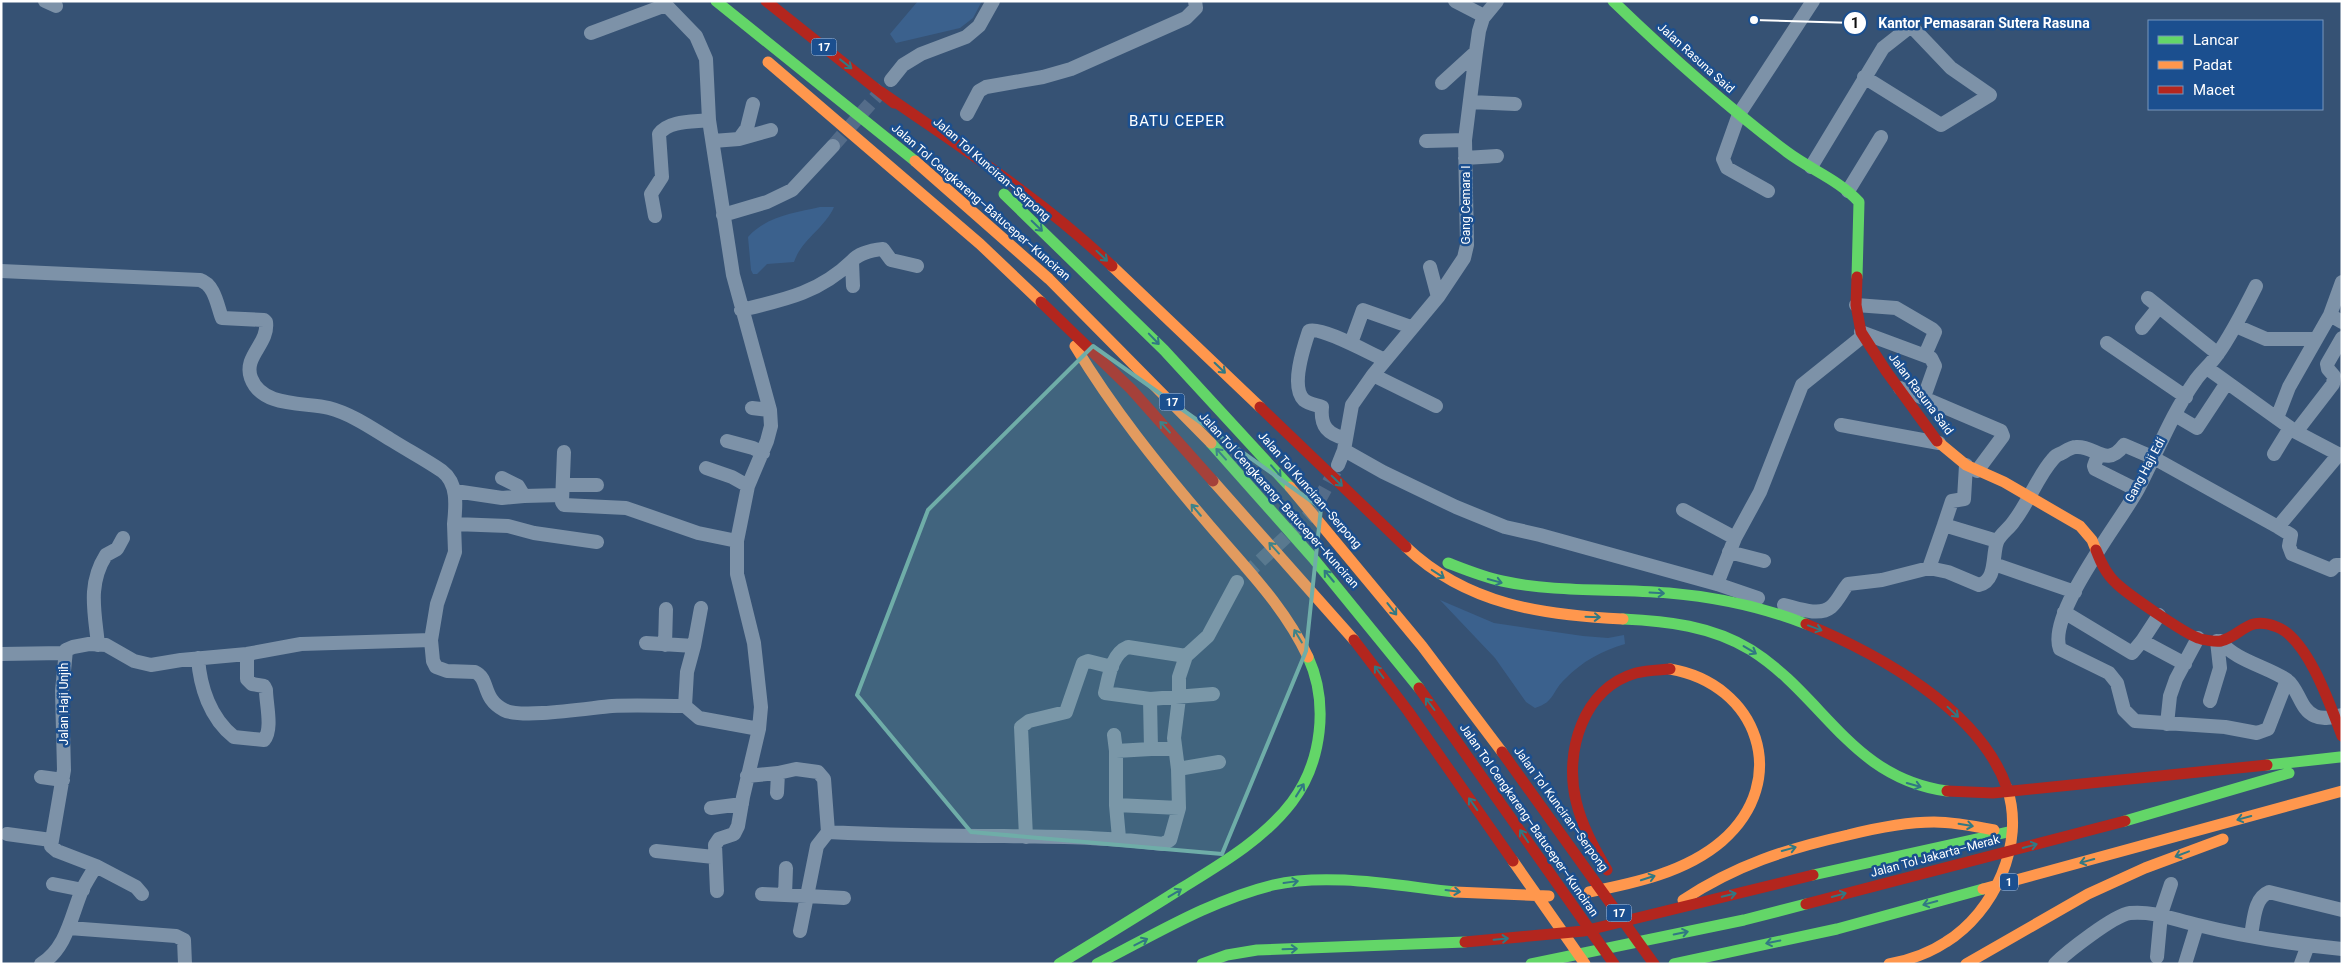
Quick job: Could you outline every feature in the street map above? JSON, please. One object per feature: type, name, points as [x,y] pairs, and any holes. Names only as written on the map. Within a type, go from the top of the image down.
[{"type":"main road","points":[[711,1],[780,73],[980,244],[1131,389],[1335,616],[1408,711],[1585,964]]},
{"type":"main road","name":"Jalan Tol Cengkareng–Batuceper–Kunciran","points":[[716,1],[896,145],[1016,248],[1106,333],[1199,430],[1292,532],[1368,622],[1470,757],[1614,964]]},
{"type":"main road","name":"17","points":[[766,1],[881,92]]},
{"type":"main road","name":"Jalan Rasuna Said","points":[[1613,1],[1685,69],[1739,114],[1790,154],[1848,191],[1859,202],[1856,305],[1862,334],[1939,443],[1972,468],[2004,482],[2080,526],[2086,532],[2104,569],[2116,583],[2159,614],[2198,638],[2219,641]]},
{"type":"main road","points":[[881,92],[1006,178],[1082,238],[1416,557],[1443,577],[1471,592],[1508,606],[1579,617],[1670,623],[1717,634],[1756,654],[1780,673],[1844,740],[1869,762],[1894,778],[1922,787],[1955,794],[1992,793],[2341,757]]},
{"type":"main road","name":"Jalan Tol Kunciran–Serpong","points":[[881,92],[990,183],[1151,337],[1224,412],[1329,531],[1496,744],[1584,862],[1654,964]]},
{"type":"main road","points":[[1059,964],[1239,852],[1276,819],[1296,796],[1309,773],[1317,748],[1320,720],[1319,696],[1314,670],[1295,630],[1272,598],[1135,436],[1093,377],[1060,322]]},
{"type":"main road","points":[[1389,530],[1463,571],[1506,584],[1575,591],[1693,596],[1753,608],[1827,632],[1875,656],[1939,699],[1975,734],[1996,762],[2012,800],[2013,826],[2008,856],[1996,886],[1985,905],[1961,932],[1949,941],[1924,954],[1889,964]]},
{"type":"main road","points":[[2219,641],[2248,625],[2257,623],[2277,627],[2288,634],[2309,659],[2317,672],[2342,736]]},
{"type":"main road","points":[[1097,964],[1223,900],[1253,890],[1294,882],[1353,881],[1480,894],[1548,896],[1584,893],[1618,887],[1679,866],[1727,838],[1744,818],[1756,790],[1760,756],[1754,731],[1741,708],[1723,688],[1697,674],[1683,670],[1644,671],[1617,681],[1607,688],[1590,708],[1577,734],[1573,749],[1571,781],[1583,826],[1600,859],[1628,903],[1668,964]]},
{"type":"main road","name":"Jalan Tol Jakarta–Merak","points":[[1530,964],[1744,920],[2160,812],[2341,757]]},
{"type":"main road","points":[[2250,828],[2342,792]]},
{"type":"main road","name":"1","points":[[1674,964],[1837,929],[2342,792]]},
{"type":"main road","points":[[2065,824],[2160,812]]},
{"type":"main road","points":[[1668,910],[1706,884],[1753,860],[1786,849],[1837,837],[1897,825],[1932,822],[2008,832]]},
{"type":"main road","points":[[1202,964],[1241,952],[1453,943],[1572,933],[1784,881],[2008,832],[2027,830]]},
{"type":"main road","points":[[1966,964],[2088,894],[2124,877],[2232,835]]},
{"type":"main road","points":[[1988,964],[2047,918]]},
{"type":"street","points":[[891,80],[903,65],[920,54],[966,37],[979,26],[993,1]]},
{"type":"street","points":[[967,114],[979,91],[986,87],[1043,77],[1071,69],[1186,18],[1196,8],[1195,1]]},
{"type":"street","points":[[1455,1],[1484,16]]},
{"type":"street","name":"Gang Cemara I","points":[[1338,465],[1345,444],[1352,405],[1411,327],[1438,297],[1466,252],[1465,140],[1478,31],[1484,16],[1497,1]]},
{"type":"street","points":[[1768,192],[1727,168],[1724,164],[1724,159],[1739,114],[1813,1]]},
{"type":"street","points":[[591,33],[666,5],[696,36],[706,58],[709,120],[733,275],[741,310],[770,410],[771,426],[763,454],[748,486],[737,541],[738,583],[754,643],[761,707],[759,730],[747,776],[736,832],[717,840],[714,857],[717,891]]},
{"type":"street","points":[[1811,167],[1864,77],[1883,48],[1911,26],[1951,68],[1990,95],[1941,125],[1864,77]]},
{"type":"street","points":[[1442,83],[1476,52]]},
{"type":"street","points":[[1470,102],[1515,104]]},
{"type":"street","points":[[739,139],[747,128],[753,104]]},
{"type":"street","points":[[655,216],[651,194],[662,177],[659,134],[662,130],[673,125],[709,120]]},
{"type":"street","points":[[713,141],[739,139],[771,130]]},
{"type":"street","points":[[1848,191],[1882,137]]},
{"type":"street","points":[[1426,141],[1465,140]]},
{"type":"street","points":[[723,215],[767,202],[792,190],[833,146]]},
{"type":"street","points":[[1466,158],[1497,156]]},
{"type":"street","points":[[741,310],[796,297],[834,278],[858,256],[884,249],[891,260],[917,266]]},
{"type":"street","points":[[852,261],[853,286]]},
{"type":"street","points":[[1430,267],[1438,297]]},
{"type":"street","points":[[1,271],[200,280],[207,282],[211,287],[222,318],[264,320],[266,322],[266,337],[253,356],[250,369],[251,378],[261,392],[282,401],[328,408],[346,414],[442,471],[451,479],[455,491],[455,552],[437,604],[431,640],[433,661],[436,667],[447,671],[475,672],[480,675],[489,698],[508,712],[528,713],[613,706],[685,706],[699,718],[759,730]]},
{"type":"street","points":[[2277,418],[2289,387],[2316,340],[2336,318],[2342,282]]},
{"type":"street","name":"Gang Haji Edi","points":[[2167,724],[2135,721],[2124,710],[2117,683],[2109,674],[2060,649],[2058,638],[2064,612],[2096,550],[2137,490],[2152,457],[2195,380],[2218,354],[2236,326],[2256,286]]},
{"type":"street","points":[[2148,298],[2218,354]]},
{"type":"street","points":[[1856,305],[1896,308],[1932,329],[1935,332],[1934,337],[1925,355]]},
{"type":"street","points":[[2142,328],[2159,307]]},
{"type":"street","points":[[1351,344],[1364,310],[1411,327]]},
{"type":"street","points":[[2236,326],[2266,339],[2316,340]]},
{"type":"street","points":[[1385,360],[1351,344],[1311,329],[1308,334],[1298,374],[1304,400],[1322,407],[1321,418],[1324,426],[1345,444],[1448,503],[1505,528],[1540,535],[1717,584],[1778,604],[1814,612],[1831,607],[1848,584],[1882,580],[1929,568],[1948,572],[1980,585],[1988,580],[1994,564],[1998,541],[2015,521],[2054,457],[2078,446],[2098,455],[2110,455],[2118,452],[2124,445],[2152,457],[2291,535],[2290,551],[2294,556],[2331,570],[2336,565],[2342,565]]},
{"type":"street","points":[[1717,584],[1735,538],[1760,492],[1802,385],[1862,334],[1931,358],[1934,366],[1924,397]]},
{"type":"street","points":[[2274,454],[2333,384],[2334,376],[2328,369],[2327,364],[2342,338]]},
{"type":"street","points":[[2107,344],[2186,397]]},
{"type":"street","points":[[2207,368],[2226,384],[2293,430],[2340,455],[2278,527]]},
{"type":"street","points":[[1373,375],[1436,406]]},
{"type":"street","points":[[2175,415],[2197,428],[2226,384]]},
{"type":"street","points":[[1900,388],[2003,433],[1972,468],[1964,499],[1952,500],[1929,568]]},
{"type":"street","points":[[752,408],[770,410]]},
{"type":"street","points":[[1842,425],[1939,443]]},
{"type":"street","points":[[727,441],[753,448],[763,454]]},
{"type":"street","points":[[564,452],[562,490],[564,506],[626,508],[698,533],[737,541]]},
{"type":"street","points":[[2098,455],[2094,466],[2095,469],[2137,490]]},
{"type":"street","points":[[706,468],[732,477],[748,486]]},
{"type":"street","points":[[502,478],[518,486],[524,496]]},
{"type":"street","points":[[455,491],[502,498],[597,485]]},
{"type":"street","points":[[1683,510],[1735,538]]},
{"type":"street","points":[[454,524],[508,526],[534,533],[597,542]]},
{"type":"street","points":[[1944,525],[1957,527],[1998,541]]},
{"type":"street","points":[[98,645],[93,607],[96,581],[102,561],[108,553],[117,549],[123,538]]},
{"type":"street","points":[[1729,552],[1764,561]]},
{"type":"street","points":[[1994,564],[2075,592]]},
{"type":"street","points":[[828,832],[896,842],[1026,837],[1118,838],[1166,844],[1170,840],[1179,808],[1178,769],[1174,738],[1179,698],[1179,677],[1186,656],[1208,636],[1237,582]]},
{"type":"street","points":[[685,706],[687,672],[701,608]]},
{"type":"street","points":[[665,645],[666,609]]},
{"type":"street","points":[[2064,612],[2132,653],[2159,614]]},
{"type":"street","points":[[2198,638],[2176,679],[2170,696],[2167,724],[2225,726],[2257,733],[2263,732],[2268,729],[2287,680]]},
{"type":"street","name":"Jalan Haji Unjih","points":[[51,840],[63,780],[62,691],[64,654],[69,648],[98,645],[113,648],[134,661],[151,665],[198,658],[248,654],[294,645],[431,640]]},
{"type":"street","points":[[2142,641],[2185,664]]},
{"type":"street","points":[[2219,641],[2232,652],[2287,680],[2308,712],[2316,717],[2342,715]]},
{"type":"street","points":[[2210,701],[2220,668],[2219,641]]},
{"type":"street","points":[[646,643],[694,646]]},
{"type":"street","points":[[1186,656],[1128,647],[1117,654],[1105,693],[1150,699],[1213,694]]},
{"type":"street","points":[[1,654],[64,654]]},
{"type":"street","points":[[198,658],[200,676],[215,717],[234,737],[264,740],[267,737],[268,721],[266,690],[264,686],[252,684],[247,679],[248,654]]},
{"type":"street","points":[[1026,837],[1022,726],[1029,721],[1066,712],[1084,663],[1088,661],[1112,667]]},
{"type":"street","points":[[1150,699],[1151,750]]},
{"type":"street","points":[[1114,735],[1118,838]]},
{"type":"street","points":[[1116,751],[1175,749]]},
{"type":"street","points":[[1178,769],[1219,762]]},
{"type":"street","points":[[747,776],[796,769],[818,772],[823,777],[828,832],[817,846],[800,931]]},
{"type":"street","points":[[777,793],[778,773]]},
{"type":"street","points":[[41,777],[63,780]]},
{"type":"street","points":[[711,808],[742,804]]},
{"type":"street","points":[[1116,806],[1179,808]]},
{"type":"street","points":[[7,834],[51,840],[53,849],[96,866],[136,887],[142,894]]},
{"type":"street","points":[[656,851],[714,857]]},
{"type":"street","points":[[41,964],[55,953],[69,928],[82,890],[96,866]]},
{"type":"street","points":[[786,868],[786,895]]},
{"type":"street","points":[[53,884],[82,890]]},
{"type":"street","points":[[2157,957],[2161,914],[2170,884]]},
{"type":"street","points":[[2251,935],[2259,900],[2269,892],[2342,910]]},
{"type":"street","points":[[762,894],[844,898]]},
{"type":"street","points":[[2054,964],[2080,942],[2118,917],[2129,913],[2161,914],[2197,925],[2308,945],[2342,949]]},
{"type":"street","points":[[2185,964],[2197,925]]},
{"type":"street","points":[[69,928],[176,936],[184,940],[185,964]]},
{"type":"street","points":[[2301,964],[2308,945]]},
{"type":"highlighted area","points":[[1093,346],[1321,508],[1306,651],[1222,854],[971,832],[857,695],[928,510]]},
{"type":"water","points":[[918,1],[982,1],[973,18],[960,28],[896,43],[890,34]]},
{"type":"water","points":[[820,207],[834,207],[825,221],[802,247],[794,262],[767,264],[757,274],[753,274],[748,237],[755,230],[781,216]]},
{"type":"water","points":[[1440,600],[1494,623],[1583,636],[1608,638],[1624,635],[1625,644],[1600,653],[1586,662],[1561,683],[1546,703],[1535,708],[1526,702],[1495,658]]},
{"type":"tunnel","points":[[833,146],[884,88]]},
{"type":"tunnel","points":[[1245,575],[1312,513],[1335,471]]},
{"type":"traffic: fast","points":[[716,1],[915,161]]},
{"type":"traffic: fast","points":[[1613,1],[1676,60],[1742,116],[1787,152],[1843,187],[1859,202],[1857,277]]},
{"type":"traffic: fast","points":[[1004,194],[1164,350],[1290,487]]},
{"type":"traffic: fast","points":[[1211,443],[1313,558],[1419,688]]},
{"type":"traffic: fast","points":[[1448,563],[1488,577],[1523,585],[1564,589],[1669,593],[1704,597],[1756,608],[1806,624]]},
{"type":"traffic: fast","points":[[1623,619],[1689,626],[1721,635],[1736,642],[1751,650],[1776,669],[1840,733],[1862,753],[1886,770],[1914,783],[1947,791]]},
{"type":"traffic: fast","points":[[1059,964],[1212,870],[1241,850],[1268,828],[1292,802],[1310,769],[1316,751],[1319,732],[1319,693],[1308,657]]},
{"type":"traffic: fast","points":[[2267,765],[2340,757]]},
{"type":"traffic: fast","points":[[2125,821],[2289,773]]},
{"type":"traffic: fast","points":[[1813,875],[2008,832]]},
{"type":"traffic: fast","points":[[1097,964],[1205,909],[1273,885],[1295,881],[1340,880],[1455,892]]},
{"type":"traffic: fast","points":[[1674,964],[1837,929],[1983,889]]},
{"type":"traffic: fast","points":[[1531,964],[1744,920],[1806,904]]},
{"type":"traffic: fast","points":[[1202,964],[1227,955],[1257,950],[1465,942]]},
{"type":"traffic: slow","points":[[768,62],[980,244],[1041,302]]},
{"type":"traffic: slow","points":[[915,161],[1049,279],[1211,443]]},
{"type":"traffic: slow","points":[[1112,266],[1260,407]]},
{"type":"traffic: slow","points":[[1075,346],[1120,414],[1153,457],[1275,602],[1308,657]]},
{"type":"traffic: slow","points":[[1937,441],[1966,465],[2004,482],[2080,526],[2092,540],[2096,550]]},
{"type":"traffic: slow","points":[[1213,481],[1354,640]]},
{"type":"traffic: slow","points":[[1290,487],[1422,646],[1502,752]]},
{"type":"traffic: slow","points":[[1406,547],[1430,567],[1454,582],[1480,594],[1507,603],[1535,610],[1623,619]]},
{"type":"traffic: slow","points":[[1589,892],[1659,875],[1708,852],[1722,841],[1743,817],[1756,790],[1760,764],[1755,738],[1744,714],[1725,694],[1700,678],[1670,669]]},
{"type":"traffic: slow","points":[[1889,964],[1919,956],[1946,942],[1963,929],[1991,895],[2002,875],[2009,853],[2012,809],[2007,788]]},
{"type":"traffic: slow","points":[[1983,889],[2342,791]]},
{"type":"traffic: slow","points":[[1683,900],[1722,877],[1783,852],[1869,830],[1923,822],[1956,823],[1994,830]]},
{"type":"traffic: slow","points":[[1966,964],[2088,894],[2145,868],[2223,839]]},
{"type":"traffic: slow","points":[[1513,861],[1585,964]]},
{"type":"traffic: slow","points":[[1455,892],[1549,896]]},
{"type":"traffic: jam","points":[[766,1],[894,103]]},
{"type":"traffic: jam","points":[[881,92],[1029,196],[1112,266]]},
{"type":"traffic: jam","points":[[1857,277],[1856,305],[1861,332],[1886,371],[1937,441]]},
{"type":"traffic: jam","points":[[1041,302],[1131,389],[1213,481]]},
{"type":"traffic: jam","points":[[1260,407],[1406,547]]},
{"type":"traffic: jam","points":[[2096,550],[2112,580],[2143,604],[2191,635],[2210,641],[2221,641],[2246,627],[2259,623],[2277,627],[2288,634],[2299,645],[2317,675],[2342,736]]},
{"type":"traffic: jam","points":[[1806,624],[1864,651],[1895,669],[1924,688],[1951,710],[1974,734],[1994,760],[2007,788]]},
{"type":"traffic: jam","points":[[1354,640],[1408,711],[1513,861]]},
{"type":"traffic: jam","points":[[1607,870],[1589,837],[1576,801],[1573,782],[1573,762],[1576,743],[1582,724],[1591,707],[1603,692],[1618,681],[1636,673],[1670,669]]},
{"type":"traffic: jam","points":[[1419,688],[1614,964]]},
{"type":"traffic: jam","points":[[1502,752],[1654,964]]},
{"type":"traffic: jam","points":[[1947,791],[1993,793],[2267,765]]},
{"type":"traffic: jam","points":[[1806,904],[2125,821]]},
{"type":"traffic: jam","points":[[1465,942],[1584,931],[1813,875]]},
{"type":"place","name":"Kantor Pemasaran Sutera Rasuna","points":[[1754,20]]},
{"type":"district","name":"BATU CEPER","points":[[1177,121]]}]
